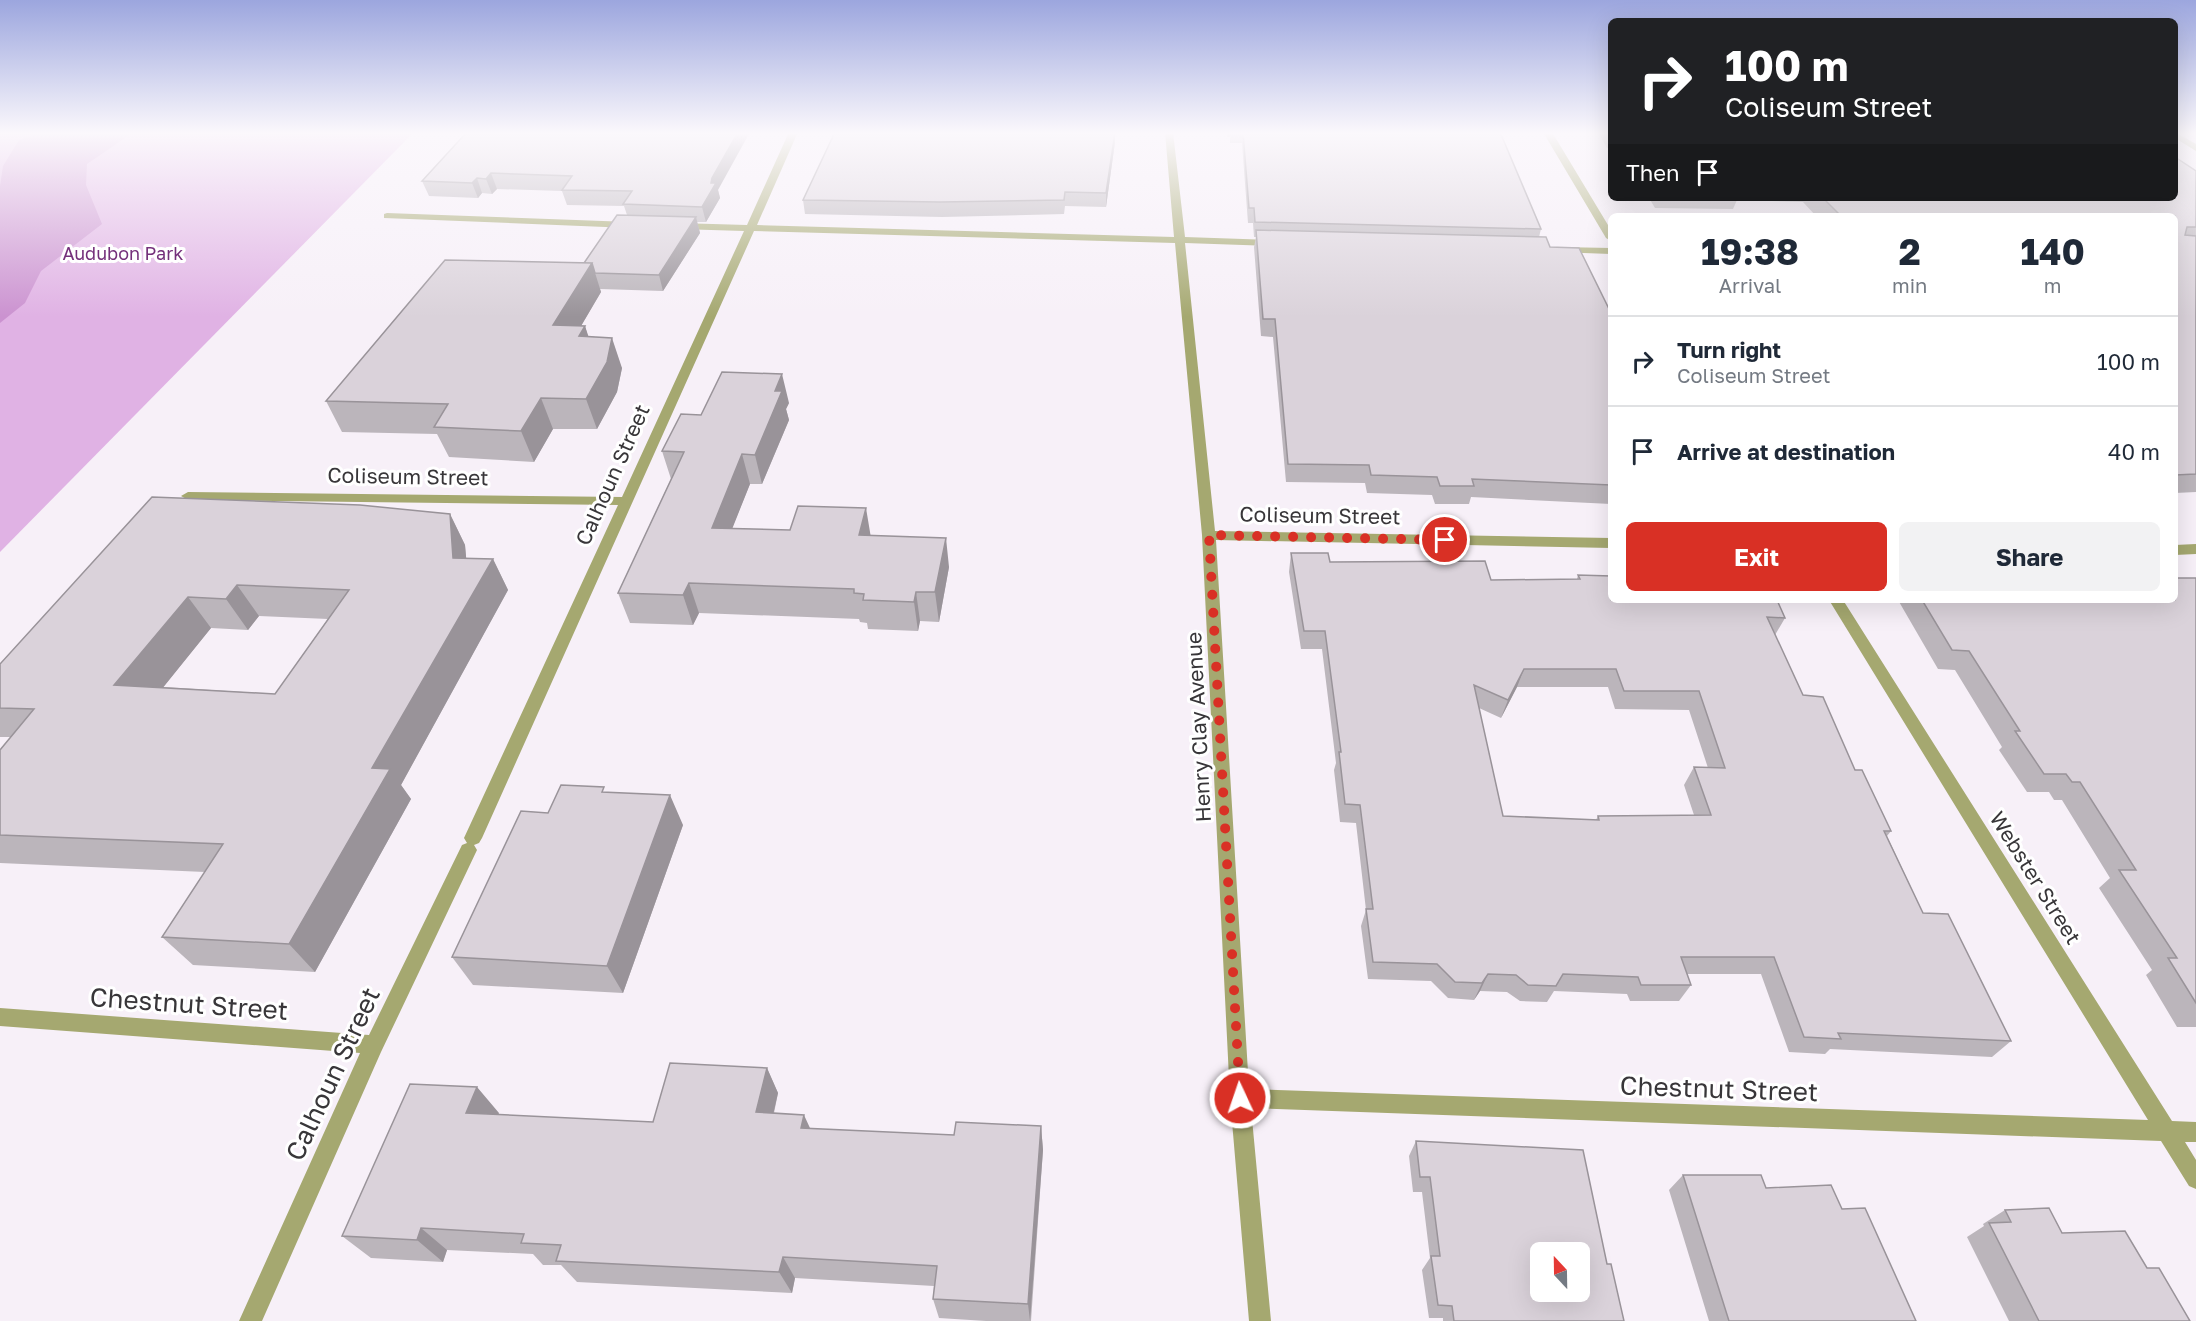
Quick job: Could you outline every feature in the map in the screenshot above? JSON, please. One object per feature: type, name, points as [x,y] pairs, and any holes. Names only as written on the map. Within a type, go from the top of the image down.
[{"type":"street","name":"Calhoun Street","points":[[250,1321],[374,1045],[471,844],[766,194]]},
{"type":"street","name":"Henry Clay Avenue","points":[[1175,194],[1209,535],[1240,1098],[1260,1321]]},
{"type":"street","points":[[1584,194],[1608,233]]},
{"type":"street","points":[[387,216],[640,225]]},
{"type":"street","points":[[664,226],[1287,243]]},
{"type":"street","points":[[1551,250],[1608,251]]},
{"type":"street","name":"Coliseum Street","points":[[188,496],[628,501]]},
{"type":"street","name":"Coliseum Street","points":[[1209,535],[1608,543]]},
{"type":"street","points":[[2178,550],[2196,549]]},
{"type":"street","name":"Webster Street","points":[[1838,603],[2196,1179]]},
{"type":"street","name":"Chestnut Street","points":[[0,1017],[374,1045]]},
{"type":"street","name":"Chestnut Street","points":[[1240,1098],[2196,1132]]},
{"type":"green space","name":"Audubon Park","points":[[0,194],[353,194],[0,552]]},
{"type":"shaded area","points":[[0,194],[90,194],[102,224],[41,271],[25,303],[0,323]]},
{"type":"building","points":[[630,194],[710,194],[702,207],[623,204]]},
{"type":"building","points":[[806,194],[1065,194],[1064,200],[940,202],[803,200]]},
{"type":"building","points":[[1248,194],[1526,194],[1541,229],[1255,222],[1254,208],[1249,208]]},
{"type":"building","points":[[2178,194],[2196,194],[2196,227],[2187,227],[2185,235],[2196,236],[2196,474],[2178,475],[2178,213],[1838,213],[1826,201],[2178,201]]},
{"type":"building","points":[[617,215],[696,217],[659,275],[595,273],[592,263],[584,263]]},
{"type":"building","points":[[1256,230],[1546,237],[1550,247],[1579,248],[1608,307],[1608,485],[1472,479],[1474,486],[1440,486],[1437,477],[1371,475],[1369,465],[1288,464],[1275,319],[1263,319]]},
{"type":"building","points":[[445,260],[592,263],[553,325],[585,326],[579,336],[612,338],[607,362],[586,399],[541,398],[521,431],[434,427],[448,404],[326,401]]},
{"type":"building","points":[[722,372],[782,374],[775,391],[782,391],[755,455],[742,454],[712,528],[790,530],[798,506],[866,508],[859,535],[946,538],[935,592],[916,592],[914,602],[863,600],[864,594],[854,593],[854,589],[689,583],[683,595],[618,593],[684,452],[662,451],[681,414],[701,415]]},
{"type":"building","points":[[152,497],[360,505],[450,514],[453,558],[493,559],[372,768],[390,769],[289,944],[162,937],[223,844],[0,835],[0,750],[34,709],[0,708],[0,664]],"holes":[[[237,585],[349,590],[275,694],[114,685],[188,597],[226,599]]]},
{"type":"building","points":[[1291,553],[1328,553],[1330,562],[1485,561],[1491,580],[1580,579],[1578,575],[1608,576],[1608,603],[1778,603],[1785,618],[1767,617],[1803,695],[1823,697],[1855,770],[1862,770],[1891,831],[1884,831],[1923,913],[1948,914],[2011,1041],[1838,1033],[1841,1039],[1804,1037],[1774,957],[1681,957],[1691,985],[1641,985],[1638,977],[1563,974],[1556,986],[1528,985],[1516,975],[1488,974],[1482,983],[1455,982],[1437,964],[1373,962],[1366,909],[1373,909],[1360,805],[1345,804],[1339,752],[1341,752],[1325,631],[1304,631]],"holes":[[[1524,669],[1616,669],[1624,691],[1699,691],[1725,768],[1694,767],[1711,815],[1598,816],[1599,820],[1503,816],[1474,685],[1508,700]]]},
{"type":"building","points":[[2178,578],[2196,578],[2196,1003],[2168,958],[2177,958],[2119,870],[2136,870],[2080,782],[2072,782],[2066,774],[2044,774],[2015,731],[2020,731],[1969,651],[1952,650],[1924,603],[2178,603]]},
{"type":"building","points":[[561,785],[604,787],[602,792],[670,795],[607,966],[452,957],[521,811],[548,813]]},
{"type":"building","points":[[670,1063],[767,1068],[756,1112],[804,1115],[801,1128],[954,1135],[956,1122],[1041,1126],[1028,1304],[933,1299],[937,1266],[783,1257],[779,1272],[556,1261],[561,1245],[521,1243],[524,1234],[421,1228],[417,1240],[342,1236],[410,1084],[477,1087],[466,1113],[653,1122]]},
{"type":"building","points":[[1416,1141],[1583,1150],[1607,1264],[1611,1264],[1624,1321],[1454,1321],[1452,1306],[1438,1305],[1431,1256],[1440,1256],[1430,1177],[1420,1177]]},
{"type":"building","points":[[1683,1175],[1761,1175],[1766,1188],[1831,1185],[1842,1209],[1865,1208],[1916,1321],[1729,1321]]},
{"type":"building","points":[[2049,1208],[2062,1233],[2125,1231],[2147,1268],[2159,1268],[2190,1321],[2039,1321],[1989,1223],[2011,1222],[2005,1210]]},
{"type":"route","points":[[1240,1098],[1209,535],[1445,540]]}]
